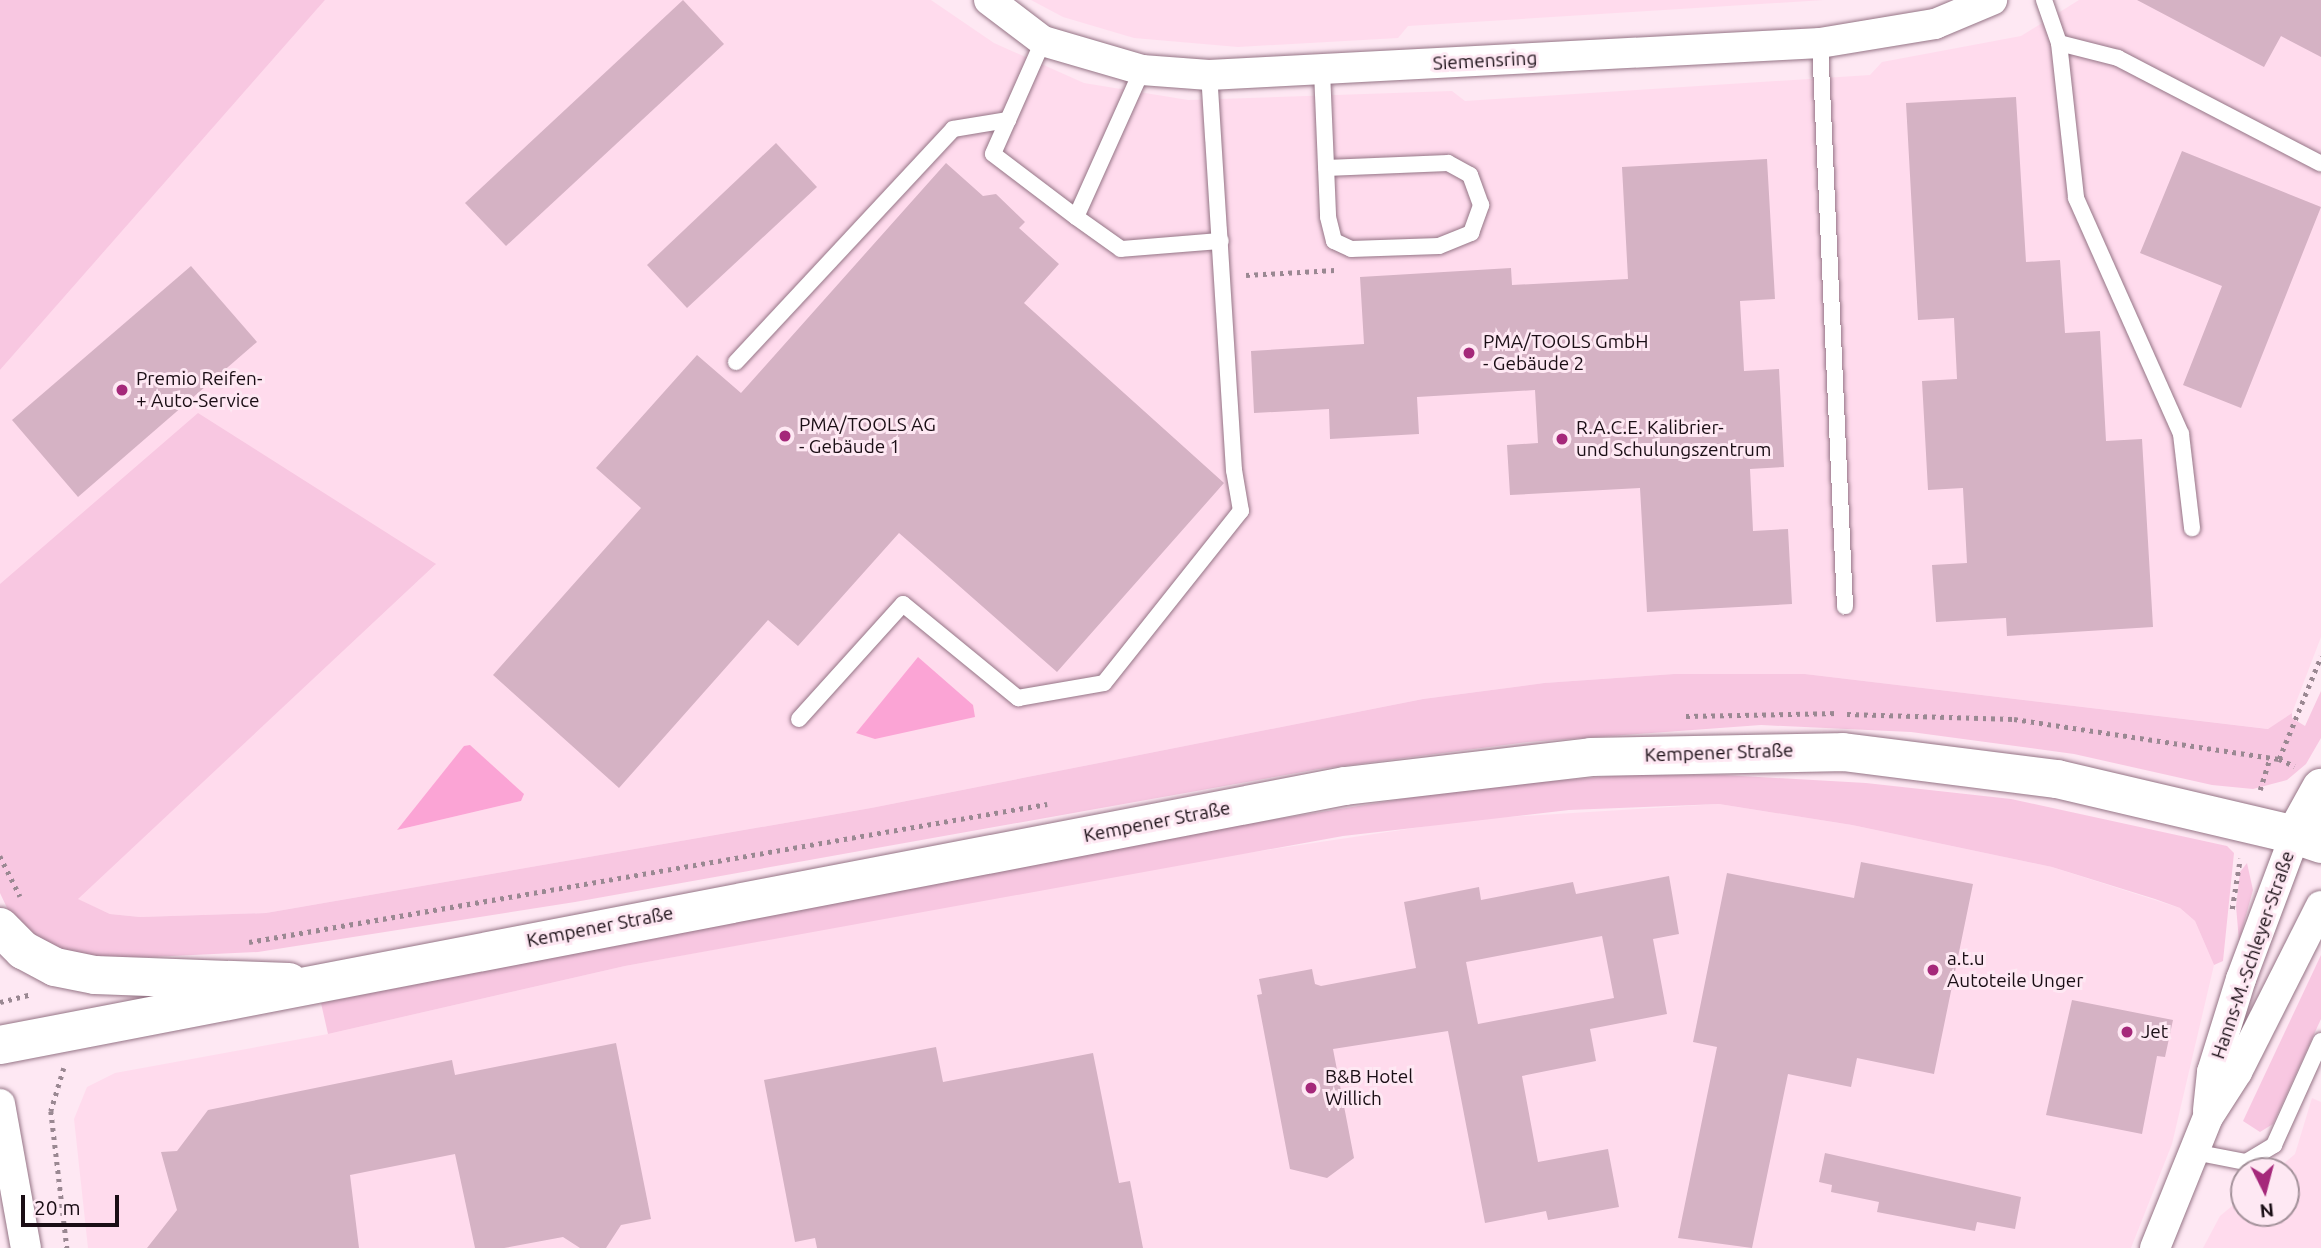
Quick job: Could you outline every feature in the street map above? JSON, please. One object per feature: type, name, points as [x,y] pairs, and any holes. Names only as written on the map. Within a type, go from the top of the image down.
[{"type":"main road","name":"Kempener Straße","points":[[0,1045],[58,1030],[1345,786],[1591,757],[1843,752],[2057,779],[2251,822],[2308,839]]},
{"type":"main road","points":[[2308,839],[2321,788]]},
{"type":"main road","points":[[0,927],[23,950],[55,967],[95,975],[309,982]]},
{"type":"street","name":"Siemensring","points":[[989,0],[1043,41],[1142,70],[1209,75],[1820,43],[1936,24],[1992,0]]},
{"type":"street","name":"Hanns-M.-Schleyer-Straße","points":[[2208,1117],[2212,1072],[2241,979],[2308,839]]},
{"type":"street","name":"Hanns-M.-Schleyer-Straße","points":[[2155,1248],[2208,1117],[2236,1072],[2321,906]]},
{"type":"street","points":[[0,1104],[26,1248]]},
{"type":"lane","points":[[2044,0],[2059,43],[2076,198],[2182,433],[2192,528]]},
{"type":"lane","points":[[1043,41],[993,154],[1121,249],[1221,241]]},
{"type":"lane","points":[[1820,43],[1845,606]]},
{"type":"lane","points":[[2059,43],[2118,58],[2320,163]]},
{"type":"lane","points":[[1076,217],[1142,70]]},
{"type":"lane","points":[[1322,71],[1326,168],[1334,241],[1352,249],[1439,246],[1471,233],[1481,205],[1470,175],[1448,163],[1326,168]]},
{"type":"lane","points":[[799,719],[903,604],[1018,698],[1104,683],[1241,511],[1209,75]]},
{"type":"lane","points":[[736,362],[953,129],[1008,120]]},
{"type":"lane","points":[[2194,1152],[2246,1162],[2274,1145],[2321,1041]]},
{"type":"path","points":[[1222,276],[1352,269],[1352,249]]},
{"type":"path","points":[[2279,760],[2321,656]]},
{"type":"path","points":[[2231,924],[2233,887],[2269,761]]},
{"type":"path","points":[[58,1030],[64,1070],[51,1111],[67,1248]]},
{"type":"shaded area","points":[[0,0],[325,0],[0,370]]},
{"type":"shaded area","points":[[325,0],[931,0],[994,43],[1084,83],[1188,100],[1452,91],[1465,101],[1870,75],[1882,62],[2021,36],[2079,0],[2321,0],[2321,637],[2292,713],[2269,729],[1805,674],[1674,674],[1544,683],[1423,699],[871,808],[266,913],[140,917],[110,914],[77,899],[435,565],[0,584],[0,370]],"holes":[[[464,746],[521,801],[397,830],[439,782]]]},
{"type":"shaded area","points":[[1031,0],[1824,0],[1408,26],[1398,38],[1238,47],[1134,38],[1063,17]]},
{"type":"shaded area","points":[[198,413],[436,564],[78,899],[110,914],[140,917],[266,913],[871,808],[1423,699],[1544,683],[1674,674],[1805,674],[2268,729],[2292,713],[2292,718],[2305,726],[2321,691],[2321,738],[2306,764],[2287,780],[2253,789],[2212,785],[2074,754],[1911,732],[1761,725],[1528,742],[1319,769],[575,902],[258,952],[109,959],[70,952],[32,936],[8,910],[0,893],[0,584]]},
{"type":"shaded area","points":[[918,657],[973,705],[975,717],[875,739],[856,733]]},
{"type":"shaded area","points":[[470,745],[524,794],[521,801],[397,830],[464,746]]},
{"type":"shaded area","points":[[1625,775],[1724,775],[1866,783],[2011,799],[2227,846],[2234,853],[2223,961],[2214,965],[2195,921],[2180,908],[2155,899],[2052,867],[1852,825],[1719,804],[1569,810],[1343,836],[625,966],[328,1034],[321,1003],[1153,839],[1471,788]]},
{"type":"shaded area","points":[[1719,804],[1852,825],[2052,867],[2180,908],[2195,921],[2214,965],[2172,1144],[2131,1248],[88,1248],[74,1119],[87,1087],[115,1073],[328,1034],[625,966],[1179,863],[1475,819]]},
{"type":"shaded area","points":[[2247,863],[2253,890],[2239,941],[2236,906],[2240,872]]},
{"type":"shaded area","points":[[2321,955],[2321,1019],[2273,1124],[2260,1132],[2243,1121]]},
{"type":"shaded area","points":[[2312,1098],[2321,1102],[2321,1248],[2203,1248],[2220,1216],[2230,1208],[2230,1227],[2300,1227],[2300,1157],[2291,1157],[2295,1154]]},
{"type":"building","points":[[683,0],[724,44],[506,246],[465,203]]},
{"type":"building","points":[[2137,0],[2321,0],[2321,57],[2281,36],[2264,67]]},
{"type":"building","points":[[2016,97],[2026,262],[2060,260],[2065,333],[2100,331],[2106,441],[2142,439],[2153,627],[2007,636],[2006,618],[1936,622],[1932,565],[1967,563],[1963,488],[1928,490],[1922,381],[1957,379],[1954,318],[1918,320],[1906,103]]},
{"type":"building","points":[[776,143],[817,187],[687,308],[647,265]]},
{"type":"building","points":[[2182,151],[2321,207],[2241,408],[2183,385],[2222,286],[2140,253]]},
{"type":"building","points":[[1767,159],[1775,299],[1740,301],[1744,371],[1779,369],[1784,467],[1750,469],[1753,531],[1788,529],[1792,604],[1647,612],[1640,488],[1510,495],[1507,445],[1538,443],[1535,390],[1417,397],[1419,434],[1330,439],[1329,409],[1254,413],[1251,351],[1364,344],[1360,277],[1511,268],[1512,285],[1628,279],[1622,167]]},
{"type":"building","points":[[946,163],[983,196],[996,194],[1025,222],[1019,228],[1059,264],[1024,303],[1224,483],[1057,672],[899,533],[798,646],[768,620],[619,788],[493,675],[641,508],[596,468],[697,355],[741,393]]},
{"type":"building","points":[[191,266],[257,342],[78,497],[12,420]]},
{"type":"building","points":[[1861,862],[1973,884],[1934,1074],[1857,1058],[1851,1087],[1788,1074],[1752,1248],[1678,1238],[1717,1047],[1693,1042],[1727,873],[1854,898]]},
{"type":"building","points":[[1669,876],[1679,934],[1653,939],[1667,1014],[1590,1029],[1596,1061],[1522,1076],[1538,1162],[1608,1149],[1619,1207],[1548,1220],[1546,1211],[1485,1223],[1448,1031],[1333,1049],[1354,1158],[1327,1178],[1290,1169],[1257,995],[1262,994],[1259,979],[1312,969],[1315,984],[1321,986],[1416,968],[1404,902],[1479,887],[1481,900],[1573,882],[1576,894]],"holes":[[[1602,936],[1614,998],[1478,1024],[1466,962]]]},
{"type":"building","points":[[2072,1000],[2173,1020],[2165,1057],[2157,1056],[2142,1134],[2046,1115]]},
{"type":"building","points":[[616,1043],[651,1219],[621,1225],[606,1248],[580,1248],[563,1237],[504,1248],[475,1248],[455,1154],[350,1175],[359,1248],[147,1248],[177,1210],[161,1152],[177,1151],[208,1110],[452,1060],[455,1075]]},
{"type":"building","points":[[936,1047],[943,1082],[1093,1053],[1119,1183],[1130,1181],[1143,1248],[817,1248],[815,1238],[795,1242],[764,1080]]},
{"type":"building","points":[[1825,1153],[2021,1197],[2015,1229],[1977,1222],[1975,1231],[1877,1212],[1879,1202],[1831,1192],[1832,1185],[1819,1182]]},
{"type":"place","name":"PMA/TOOLS GmbH - Gebäude 2","points":[[1469,353]]},
{"type":"place","name":"Premio Reifen- + Auto-Service","points":[[122,390]]},
{"type":"place","name":"PMA/TOOLS AG - Gebäude 1","points":[[785,436]]},
{"type":"place","name":"R.A.C.E. Kalibrier- und Schulungszentrum","points":[[1562,439]]},
{"type":"place","name":"a.t.u Autoteile Unger","points":[[1933,970]]},
{"type":"place","name":"Jet","points":[[2127,1032]]},
{"type":"place","name":"B&B Hotel Willich","points":[[1311,1088]]}]
